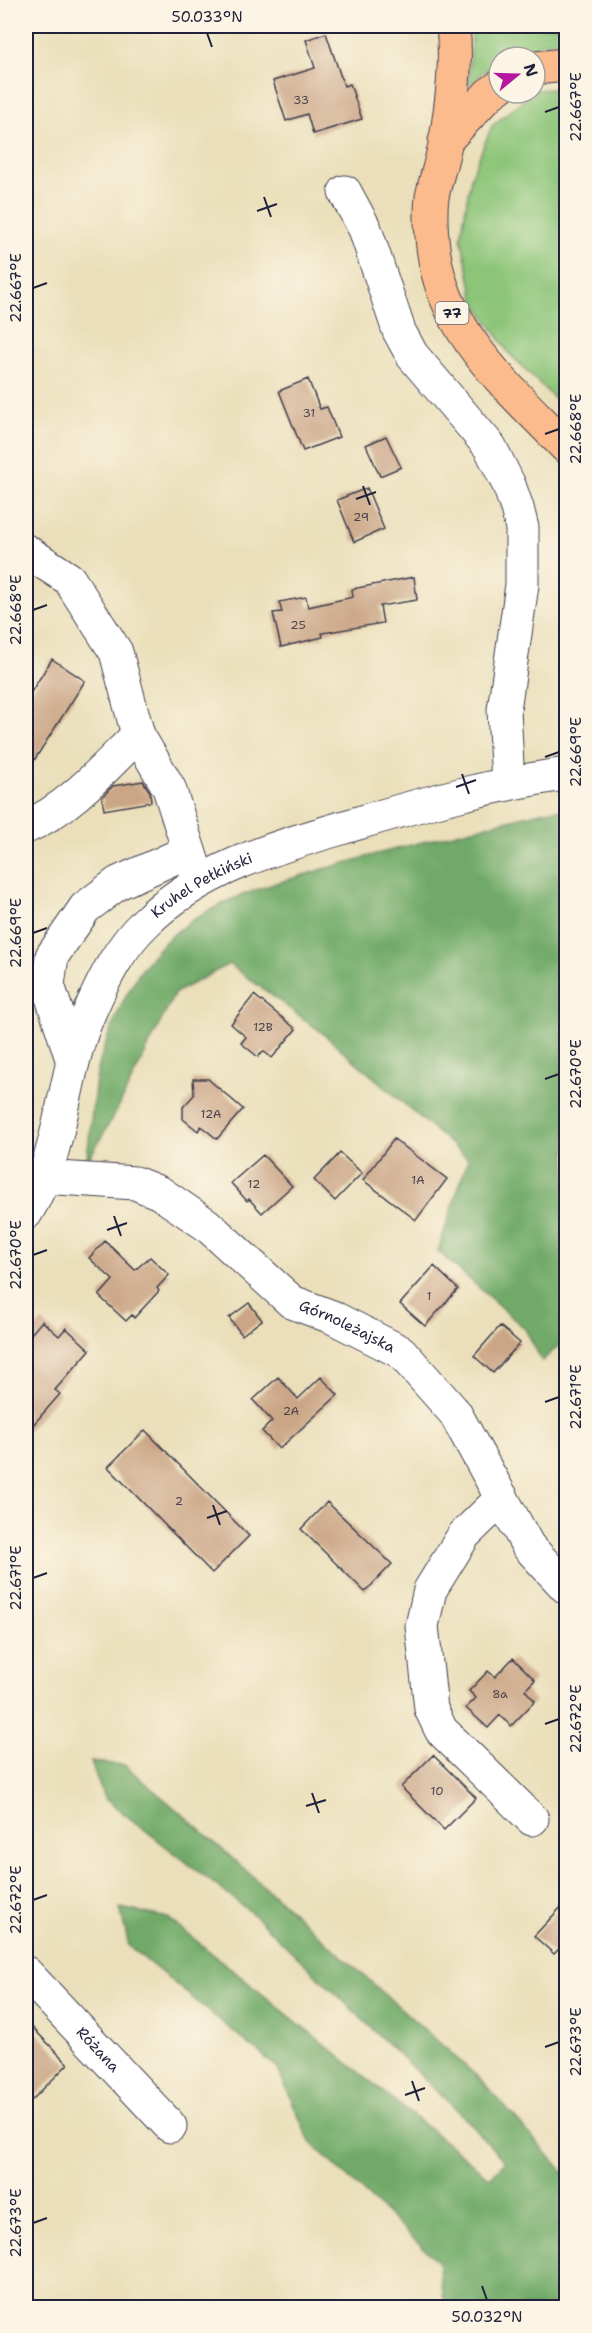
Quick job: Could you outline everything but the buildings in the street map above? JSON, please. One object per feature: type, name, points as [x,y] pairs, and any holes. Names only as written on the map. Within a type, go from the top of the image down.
[{"type":"main road","points":[[446,141],[456,52],[453,26]]},
{"type":"main road","points":[[547,67],[567,65]]},
{"type":"main road","name":"77","points":[[487,96],[446,141],[436,177],[430,218],[434,257],[445,296],[460,329],[484,361],[567,447]]},
{"type":"street","points":[[345,192],[365,229],[399,331],[412,355],[490,447],[504,474],[517,508],[522,528],[522,585],[504,710],[508,783]]},
{"type":"street","points":[[26,551],[69,579],[116,652],[138,735],[169,788],[199,883]]},
{"type":"street","points":[[26,827],[40,821],[79,793],[138,735]]},
{"type":"street","name":"Kruhel Pełkiński","points":[[26,1213],[43,1177],[85,1022],[103,982],[128,942],[162,909],[199,883],[245,859],[287,844],[431,801],[508,783],[567,774]]},
{"type":"street","points":[[73,1062],[48,985],[52,956],[86,908],[118,883],[189,851]]},
{"type":"street","name":"Górnoleżajska","points":[[43,1177],[135,1183],[160,1193],[207,1225],[292,1302],[332,1317],[401,1352],[454,1413],[528,1546],[567,1587]]},
{"type":"street","points":[[502,1498],[464,1535],[430,1590],[422,1626],[431,1709],[441,1730],[532,1819]]},
{"type":"street","name":"Różana","points":[[26,1972],[170,2126]]},
{"type":"green space","points":[[473,26],[566,26],[566,41],[540,45],[487,45],[487,70],[468,85]]},
{"type":"green space","points":[[566,88],[566,410],[508,352],[475,302],[461,237],[471,177],[492,126],[517,105],[547,105],[547,89]]},
{"type":"green space","points":[[566,809],[566,1339],[542,1361],[525,1329],[438,1251],[468,1159],[320,1031],[229,964],[175,993],[117,1110],[86,1164],[97,1074],[116,1016],[147,962],[165,941],[186,924],[234,899],[286,880],[441,837],[545,811]]},
{"type":"green space","points":[[91,1762],[124,1765],[196,1826],[481,2080],[566,2175],[566,2307],[444,2307],[438,2261],[310,2142],[277,2067],[129,1946],[120,1908],[168,1918],[490,2178],[505,2162],[469,2122],[254,1915],[104,1798]]}]
